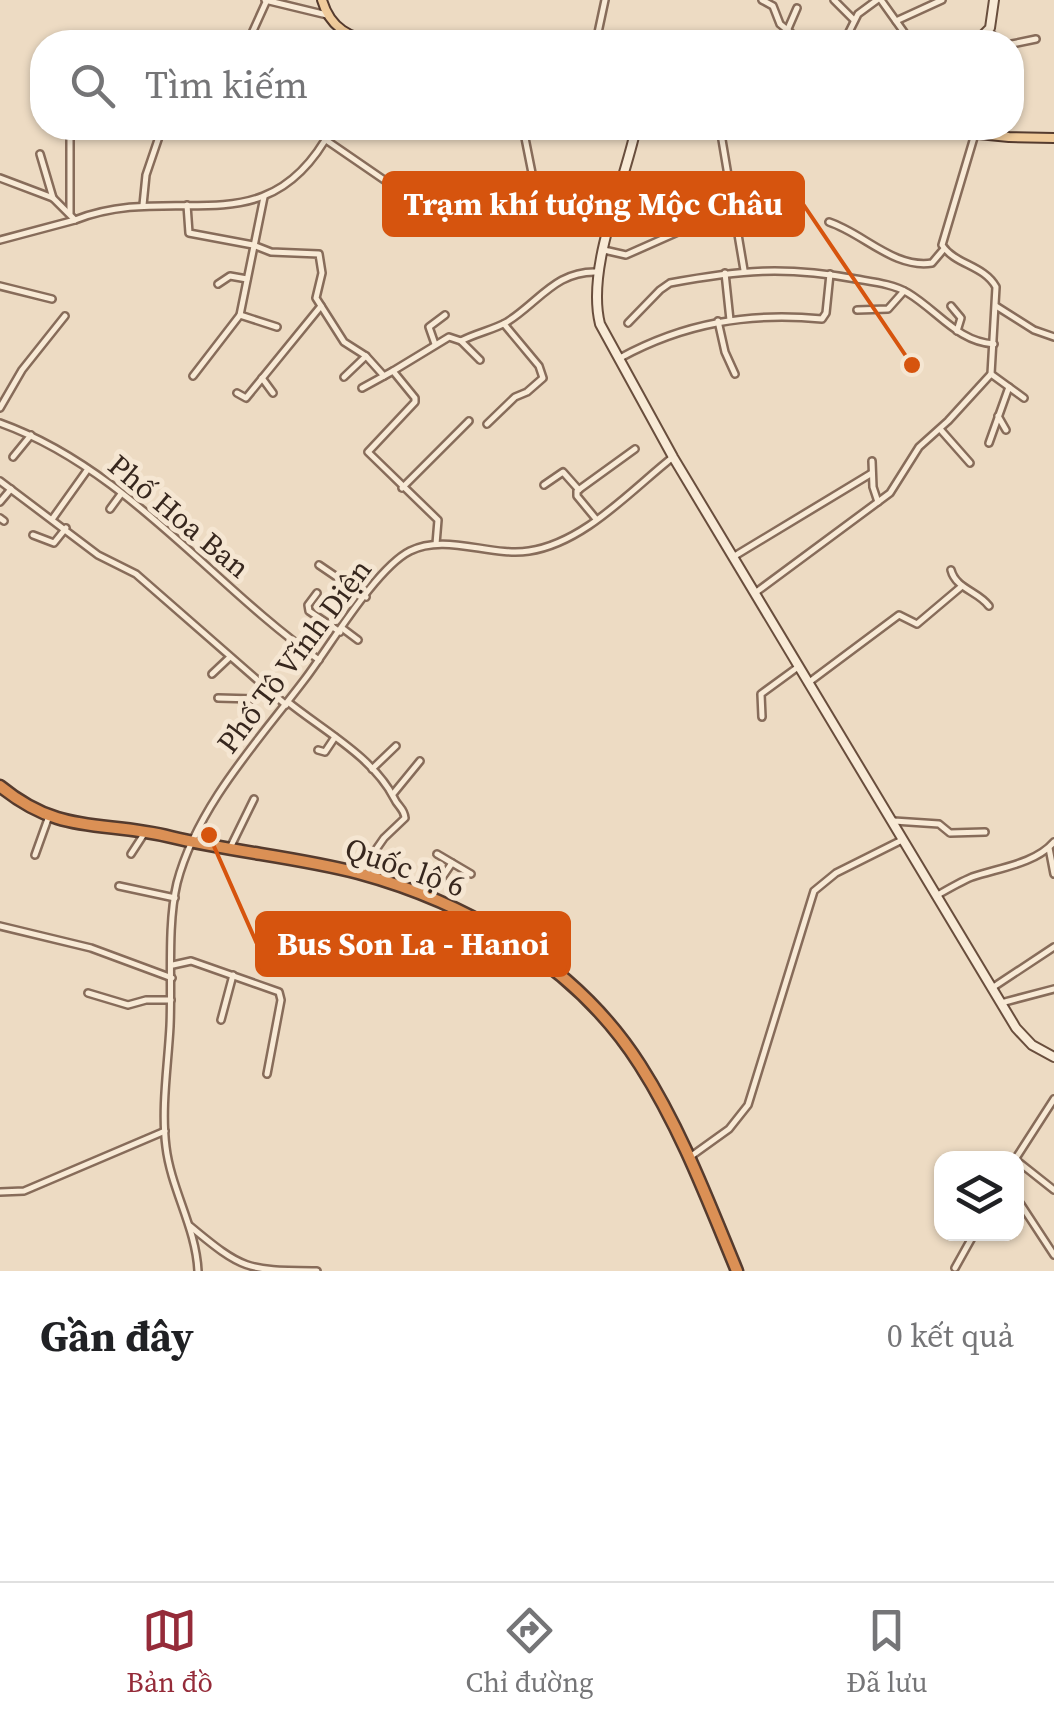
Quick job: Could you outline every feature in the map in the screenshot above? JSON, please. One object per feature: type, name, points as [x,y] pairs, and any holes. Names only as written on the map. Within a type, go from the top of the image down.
[{"type":"highway","name":"Quốc lộ 6","points":[[0,786],[28,806],[72,824],[146,832],[359,874],[429,897],[484,923],[533,954],[592,1004],[641,1066],[690,1157],[737,1271]]},
{"type":"main road","points":[[322,0],[327,14],[341,30]]},
{"type":"main road","points":[[1024,136],[1054,138]]},
{"type":"street","points":[[253,30],[266,0],[327,14]]},
{"type":"street","points":[[599,30],[605,0]]},
{"type":"street","points":[[762,0],[773,6],[786,30]]},
{"type":"street","points":[[834,0],[854,20]]},
{"type":"street","points":[[849,30],[854,20],[879,0],[903,30]]},
{"type":"street","points":[[896,21],[942,0]]},
{"type":"street","points":[[988,30],[994,0]]},
{"type":"street","points":[[787,30],[796,8]]},
{"type":"street","points":[[1024,41],[1036,38]]},
{"type":"street","points":[[70,140],[72,216]]},
{"type":"street","points":[[143,205],[146,176],[158,140]]},
{"type":"street","points":[[0,240],[72,216],[110,209],[251,202],[308,165],[326,140],[390,184]]},
{"type":"street","points":[[525,140],[536,193]]},
{"type":"street","points":[[633,140],[598,272],[597,313],[618,360],[1016,1028],[1032,1045],[1054,1057]]},
{"type":"street","points":[[722,140],[744,270]]},
{"type":"street","points":[[829,222],[846,227],[906,262],[932,263],[944,250],[943,238],[972,140]]},
{"type":"street","points":[[40,154],[53,198]]},
{"type":"street","points":[[0,178],[53,198],[72,216]]},
{"type":"street","points":[[419,202],[448,222],[456,222],[498,210],[536,193],[621,189]]},
{"type":"street","points":[[194,376],[240,315],[264,197]]},
{"type":"street","points":[[251,202],[258,216]]},
{"type":"street","points":[[187,205],[189,233],[271,252],[319,254],[322,273],[315,295],[344,342],[366,356],[384,376]]},
{"type":"street","points":[[604,250],[618,255],[634,253],[689,226],[735,210],[766,207]]},
{"type":"street","points":[[754,594],[895,488],[919,447],[991,374],[996,287],[990,278],[944,250]]},
{"type":"street","points":[[628,323],[670,283],[744,270],[791,269],[904,291],[973,342],[994,344]]},
{"type":"street","points":[[461,341],[504,324],[558,281],[598,272]]},
{"type":"street","points":[[725,273],[730,320]]},
{"type":"street","points":[[618,360],[676,332],[718,321],[778,316],[822,319],[830,274]]},
{"type":"street","points":[[218,284],[230,276],[247,278]]},
{"type":"street","points":[[0,286],[52,300]]},
{"type":"street","points":[[856,310],[888,310],[904,291]]},
{"type":"street","points":[[237,393],[246,398],[322,306]]},
{"type":"street","points":[[951,306],[961,318],[958,331]]},
{"type":"street","points":[[996,306],[1034,330],[1054,337]]},
{"type":"street","points":[[240,315],[277,326]]},
{"type":"street","points":[[436,344],[428,327],[445,315]]},
{"type":"street","points":[[0,408],[22,370],[65,316]]},
{"type":"street","points":[[718,321],[735,374]]},
{"type":"street","points":[[488,424],[515,397],[543,378],[539,366],[504,324]]},
{"type":"street","points":[[362,388],[449,337],[461,341],[480,360]]},
{"type":"street","points":[[344,377],[366,356]]},
{"type":"street","points":[[392,371],[415,402],[368,452],[438,520],[436,544],[493,552],[528,552],[558,542],[596,519],[673,457]]},
{"type":"street","points":[[991,374],[1024,398]]},
{"type":"street","points":[[262,378],[273,392]]},
{"type":"street","points":[[988,443],[1009,387]]},
{"type":"street","points":[[998,416],[1006,430]]},
{"type":"street","points":[[402,488],[469,421]]},
{"type":"street","name":"Phố Hoa Ban","points":[[0,423],[30,435],[88,469],[319,660]]},
{"type":"street","points":[[940,428],[970,463]]},
{"type":"street","points":[[13,457],[30,435]]},
{"type":"street","points":[[596,519],[577,496],[579,490],[635,449]]},
{"type":"street","points":[[872,462],[878,502]]},
{"type":"street","points":[[53,518],[88,469]]},
{"type":"street","points":[[544,486],[563,472],[579,490]]},
{"type":"street","points":[[732,557],[872,473]]},
{"type":"street","points":[[0,481],[98,555],[136,574],[268,691],[335,737],[389,784],[405,818],[384,838],[359,874]]},
{"type":"street","points":[[0,502],[10,489]]},
{"type":"street","points":[[110,509],[121,494]]},
{"type":"street","points":[[34,535],[54,543],[66,528]]},
{"type":"street","name":"Phố Tô Vĩnh Diện","points":[[198,1271],[197,1254],[172,1176],[165,1131],[174,898],[193,842],[236,772],[341,630],[401,556],[414,548],[436,544]]},
{"type":"street","points":[[319,565],[366,597]]},
{"type":"street","points":[[950,570],[962,586],[986,600],[988,606]]},
{"type":"street","points":[[808,683],[899,615],[918,624],[962,586]]},
{"type":"street","points":[[317,593],[308,604],[309,610],[358,640]]},
{"type":"street","points":[[212,674],[230,658]]},
{"type":"street","points":[[762,717],[761,694],[798,667]]},
{"type":"street","points":[[218,698],[254,699],[268,691]]},
{"type":"street","points":[[318,750],[325,752],[335,737]]},
{"type":"street","points":[[372,769],[396,746]]},
{"type":"street","points":[[393,794],[420,760]]},
{"type":"street","points":[[230,849],[254,799]]},
{"type":"street","points":[[34,855],[49,816]]},
{"type":"street","points":[[891,821],[939,824],[954,833],[985,832]]},
{"type":"street","points":[[132,854],[146,832]]},
{"type":"street","points":[[690,1157],[730,1129],[748,1105],[814,891],[836,873],[902,840]]},
{"type":"street","points":[[936,896],[969,878],[1009,866],[1052,845],[1054,874]]},
{"type":"street","points":[[436,854],[471,874]]},
{"type":"street","points":[[429,897],[452,864]]},
{"type":"street","points":[[119,886],[174,898]]},
{"type":"street","points":[[0,926],[91,948],[172,978]]},
{"type":"street","points":[[992,988],[1054,947]]},
{"type":"street","points":[[172,966],[187,960],[274,988],[280,994],[267,1074]]},
{"type":"street","points":[[221,1020],[233,975]]},
{"type":"street","points":[[1001,1002],[1054,989]]},
{"type":"street","points":[[88,993],[128,1006],[146,1000],[171,1000]]},
{"type":"street","points":[[1021,1151],[1054,1099]]},
{"type":"street","points":[[0,1192],[18,1194],[165,1131]]},
{"type":"street","points":[[1024,1166],[1054,1190]]},
{"type":"street","points":[[1024,1210],[1054,1255]]},
{"type":"street","points":[[187,1223],[229,1260],[242,1266],[318,1271]]},
{"type":"street","points":[[954,1268],[970,1241]]},
{"type":"place","name":"Trạm khí tượng Mộc Châu","points":[[912,365]]},
{"type":"place","name":"Bus Son La - Hanoi","points":[[209,835]]}]
